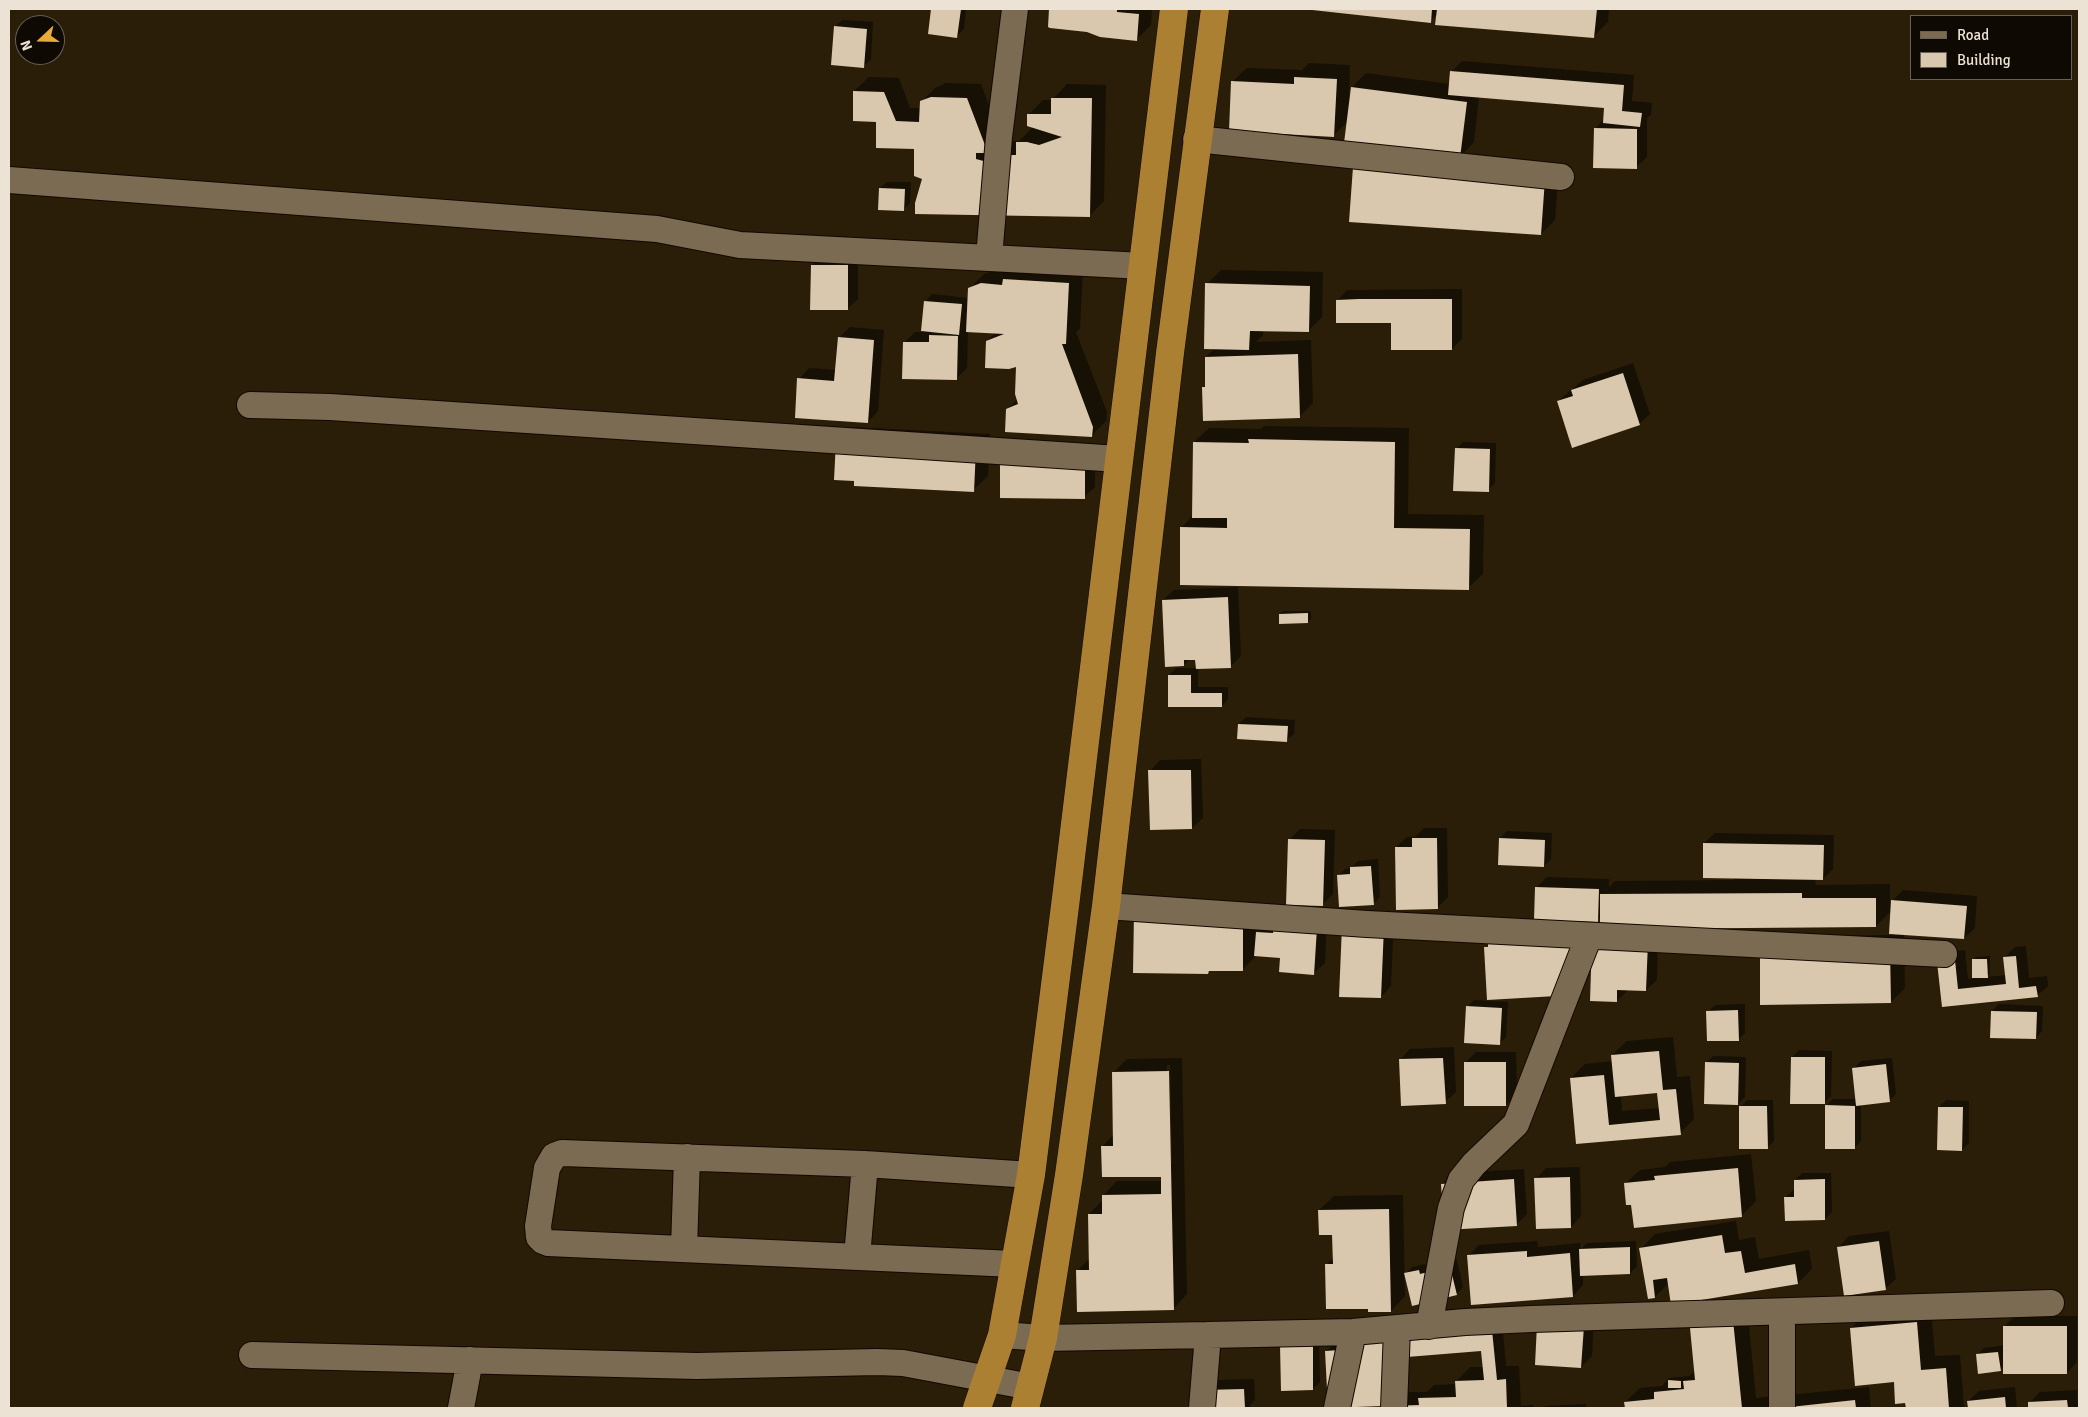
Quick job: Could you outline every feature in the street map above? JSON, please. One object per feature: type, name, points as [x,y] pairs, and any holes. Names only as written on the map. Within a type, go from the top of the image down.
[{"type":"highway","points":[[977,1408],[986,1377],[1002,1335],[1031,1175],[1174,9]]},
{"type":"highway","points":[[1028,1398],[1043,1338],[1069,1175],[1106,906],[1196,139],[1215,9]]},
{"type":"street","points":[[989,258],[999,137],[1015,9]]},
{"type":"street","points":[[1196,139],[1561,177]]},
{"type":"street","points":[[9,180],[657,229],[740,245],[1143,266]]},
{"type":"street","points":[[250,405],[349,409],[1119,459]]},
{"type":"street","points":[[1106,906],[1367,924],[1944,954]]},
{"type":"street","points":[[1429,1326],[1451,1208],[1461,1180],[1474,1164],[1516,1124],[1589,936]]},
{"type":"street","points":[[1014,1264],[548,1243],[543,1241],[538,1232],[547,1168],[554,1156],[572,1152],[865,1164],[1031,1175]]},
{"type":"street","points":[[684,1249],[687,1157]]},
{"type":"street","points":[[857,1257],[865,1164]]},
{"type":"street","points":[[1002,1335],[1043,1338],[1353,1332],[1465,1322],[1532,1319],[2051,1303]]},
{"type":"street","points":[[1782,1312],[1782,1408]]},
{"type":"street","points":[[1394,1408],[1397,1329]]},
{"type":"street","points":[[1337,1408],[1353,1332]]},
{"type":"street","points":[[1202,1408],[1208,1334]]},
{"type":"street","points":[[252,1355],[697,1366],[903,1363],[986,1377],[1028,1398]]},
{"type":"street","points":[[461,1408],[470,1360]]},
{"type":"building","points":[[931,9],[961,9],[957,38],[928,34]]},
{"type":"building","points":[[1049,9],[1117,9],[1117,12],[1139,14],[1137,41],[1100,37],[1087,32],[1050,28],[1048,27]]},
{"type":"building","points":[[1303,9],[1432,9],[1431,23]]},
{"type":"building","points":[[1437,9],[1597,9],[1594,38],[1435,25]]},
{"type":"building","points":[[834,26],[867,29],[864,68],[831,65]]},
{"type":"building","points":[[1450,71],[1624,85],[1622,111],[1642,113],[1640,127],[1603,123],[1604,108],[1448,95]]},
{"type":"building","points":[[1294,77],[1337,79],[1334,137],[1229,131],[1231,81],[1294,84]]},
{"type":"building","points":[[1351,87],[1467,102],[1460,158],[1344,143]]},
{"type":"building","points":[[853,91],[884,92],[896,121],[919,122],[920,101],[931,97],[967,98],[988,153],[976,153],[976,159],[995,164],[998,155],[1016,155],[1016,142],[1039,145],[1062,137],[1027,126],[1027,114],[1051,114],[1051,98],[1092,98],[1090,217],[915,214],[915,203],[922,179],[914,176],[914,149],[876,148],[876,122],[853,121]]},
{"type":"building","points":[[1594,128],[1637,129],[1637,169],[1593,168]]},
{"type":"building","points":[[1353,167],[1545,179],[1541,235],[1349,222]]},
{"type":"building","points":[[879,188],[905,189],[904,211],[878,210]]},
{"type":"building","points":[[811,265],[848,265],[848,310],[810,310]]},
{"type":"building","points":[[1003,279],[1069,283],[1066,344],[1062,344],[1093,427],[1092,437],[1005,432],[1006,409],[1018,404],[1015,394],[1016,367],[1009,369],[985,368],[986,341],[1004,334],[966,332],[968,288],[981,283],[1002,285]]},
{"type":"building","points":[[1205,283],[1310,286],[1309,332],[1250,331],[1249,350],[1204,349]]},
{"type":"building","points":[[1452,299],[1452,350],[1391,350],[1391,323],[1336,323],[1336,300]]},
{"type":"building","points":[[924,301],[962,304],[959,335],[921,331]]},
{"type":"building","points":[[929,335],[958,336],[957,380],[902,379],[903,342],[929,342]]},
{"type":"building","points":[[838,337],[874,340],[868,423],[795,418],[797,378],[834,381]]},
{"type":"building","points":[[1298,354],[1300,418],[1203,421],[1202,387],[1205,387],[1205,357]]},
{"type":"building","points":[[1623,373],[1640,425],[1572,448],[1557,401],[1573,396],[1571,390]]},
{"type":"building","points":[[1248,439],[1395,442],[1394,528],[1470,529],[1469,590],[1180,585],[1180,527],[1227,528],[1227,518],[1192,518],[1193,442],[1249,443]]},
{"type":"building","points":[[836,441],[976,448],[974,492],[854,486],[854,481],[834,480]]},
{"type":"building","points":[[1455,448],[1490,449],[1489,492],[1453,491]]},
{"type":"building","points":[[1000,456],[1085,457],[1085,499],[1000,498]]},
{"type":"building","points":[[1228,597],[1231,668],[1196,669],[1195,660],[1184,660],[1184,666],[1165,667],[1162,600]]},
{"type":"building","points":[[1308,613],[1308,623],[1279,624],[1279,614]]},
{"type":"building","points":[[1168,675],[1191,675],[1191,693],[1222,693],[1222,707],[1168,707]]},
{"type":"building","points":[[1238,724],[1288,726],[1287,742],[1237,739]]},
{"type":"building","points":[[1148,770],[1191,770],[1192,829],[1150,830]]},
{"type":"building","points":[[1412,838],[1437,838],[1438,909],[1396,910],[1395,847],[1412,847]]},
{"type":"building","points":[[1499,838],[1545,840],[1544,867],[1498,865]]},
{"type":"building","points":[[1288,839],[1325,840],[1323,906],[1286,905]]},
{"type":"building","points":[[1703,843],[1824,845],[1823,880],[1703,878]]},
{"type":"building","points":[[1371,866],[1374,905],[1339,907],[1337,875],[1350,874],[1350,867]]},
{"type":"building","points":[[1535,887],[1599,889],[1598,922],[1534,920]]},
{"type":"building","points":[[1802,893],[1802,898],[1876,898],[1876,927],[1617,929],[1617,923],[1600,923],[1600,894]]},
{"type":"building","points":[[1891,900],[1967,906],[1964,939],[1889,934]]},
{"type":"building","points":[[1134,912],[1243,918],[1243,971],[1209,971],[1208,974],[1133,973]]},
{"type":"building","points":[[1274,925],[1317,928],[1314,975],[1279,972],[1280,958],[1254,956],[1256,932],[1273,933]]},
{"type":"building","points":[[1342,926],[1384,927],[1381,998],[1339,997]]},
{"type":"building","points":[[1571,940],[1574,995],[1487,1000],[1484,947],[1488,947],[1488,944]]},
{"type":"building","points":[[1592,940],[1648,942],[1646,991],[1617,990],[1617,1002],[1590,1001]]},
{"type":"building","points":[[1890,949],[1891,1003],[1760,1005],[1760,958]]},
{"type":"building","points":[[2016,956],[2019,988],[2036,986],[2038,997],[1942,1007],[1937,962],[1955,960],[1958,989],[2006,984],[2003,957]]},
{"type":"building","points":[[1972,959],[1987,959],[1988,978],[1972,978]]},
{"type":"building","points":[[1466,1006],[1502,1008],[1500,1045],[1464,1043]]},
{"type":"building","points":[[1738,1010],[1739,1041],[1707,1041],[1706,1011]]},
{"type":"building","points":[[1991,1011],[2037,1012],[2036,1039],[1990,1038]]},
{"type":"building","points":[[1659,1051],[1663,1090],[1676,1089],[1681,1135],[1576,1144],[1570,1078],[1604,1075],[1609,1125],[1660,1120],[1657,1093],[1615,1097],[1611,1055]]},
{"type":"building","points":[[1791,1057],[1825,1057],[1825,1104],[1790,1104]]},
{"type":"building","points":[[1443,1058],[1446,1104],[1401,1106],[1399,1059]]},
{"type":"building","points":[[1464,1062],[1506,1062],[1506,1106],[1464,1106]]},
{"type":"building","points":[[1705,1062],[1739,1063],[1738,1105],[1704,1104]]},
{"type":"building","points":[[1886,1064],[1890,1102],[1856,1106],[1852,1068]]},
{"type":"building","points":[[1169,1071],[1174,1310],[1077,1312],[1076,1270],[1089,1270],[1088,1214],[1102,1214],[1102,1195],[1161,1194],[1161,1177],[1102,1177],[1101,1146],[1113,1146],[1112,1072]]},
{"type":"building","points":[[1825,1105],[1855,1106],[1855,1149],[1825,1149]]},
{"type":"building","points":[[1739,1106],[1767,1106],[1768,1149],[1739,1149]]},
{"type":"building","points":[[1938,1107],[1963,1107],[1962,1151],[1937,1150]]},
{"type":"building","points":[[1738,1168],[1742,1217],[1634,1228],[1631,1205],[1626,1205],[1624,1183],[1655,1180],[1654,1176]]},
{"type":"building","points":[[1570,1177],[1571,1228],[1536,1229],[1534,1178]]},
{"type":"building","points":[[1514,1179],[1517,1226],[1444,1230],[1441,1184]]},
{"type":"building","points":[[1825,1179],[1825,1220],[1785,1221],[1784,1197],[1794,1197],[1794,1180]]},
{"type":"building","points":[[1389,1209],[1391,1312],[1368,1312],[1368,1309],[1326,1309],[1325,1264],[1333,1264],[1332,1235],[1319,1235],[1318,1210]]},
{"type":"building","points":[[1722,1235],[1725,1253],[1741,1251],[1745,1273],[1795,1264],[1798,1284],[1671,1305],[1667,1278],[1653,1280],[1655,1298],[1648,1299],[1639,1248]]},
{"type":"building","points":[[1879,1241],[1886,1290],[1844,1296],[1837,1247]]},
{"type":"building","points":[[1630,1247],[1630,1274],[1580,1276],[1579,1249]]},
{"type":"building","points":[[1446,1250],[1457,1295],[1412,1306],[1404,1273],[1419,1270],[1420,1274],[1436,1270]]},
{"type":"building","points":[[1527,1251],[1527,1257],[1570,1253],[1573,1297],[1471,1305],[1467,1255]]},
{"type":"building","points":[[1491,1320],[1497,1380],[1506,1379],[1507,1408],[1388,1408],[1388,1406],[1419,1405],[1418,1398],[1456,1397],[1455,1381],[1484,1380],[1481,1351],[1407,1357],[1404,1328]]},
{"type":"building","points":[[1733,1320],[1742,1408],[1625,1408],[1624,1402],[1654,1399],[1654,1392],[1684,1389],[1683,1381],[1695,1380],[1690,1328],[1709,1326]]},
{"type":"building","points":[[1917,1322],[1921,1370],[1946,1368],[1949,1408],[1906,1408],[1905,1403],[1895,1404],[1894,1382],[1855,1386],[1850,1328]]},
{"type":"building","points":[[1537,1324],[1584,1326],[1581,1368],[1535,1365]]},
{"type":"building","points":[[2003,1326],[2067,1326],[2067,1374],[2003,1374]]},
{"type":"building","points":[[1384,1335],[1384,1406],[1328,1408],[1325,1351],[1340,1350]]},
{"type":"building","points":[[1313,1344],[1313,1390],[1281,1391],[1280,1345]]},
{"type":"building","points":[[1998,1352],[2001,1371],[1978,1374],[1976,1354]]},
{"type":"building","points":[[1668,1380],[1681,1381],[1681,1388],[1668,1388]]},
{"type":"building","points":[[1244,1389],[1245,1408],[1205,1408],[1204,1390]]},
{"type":"building","points":[[2005,1397],[2006,1408],[1968,1408],[1967,1401]]},
{"type":"building","points":[[1855,1400],[1856,1408],[1790,1408],[1790,1407]]},
{"type":"building","points":[[2067,1400],[2068,1408],[2028,1408],[2028,1402]]}]
